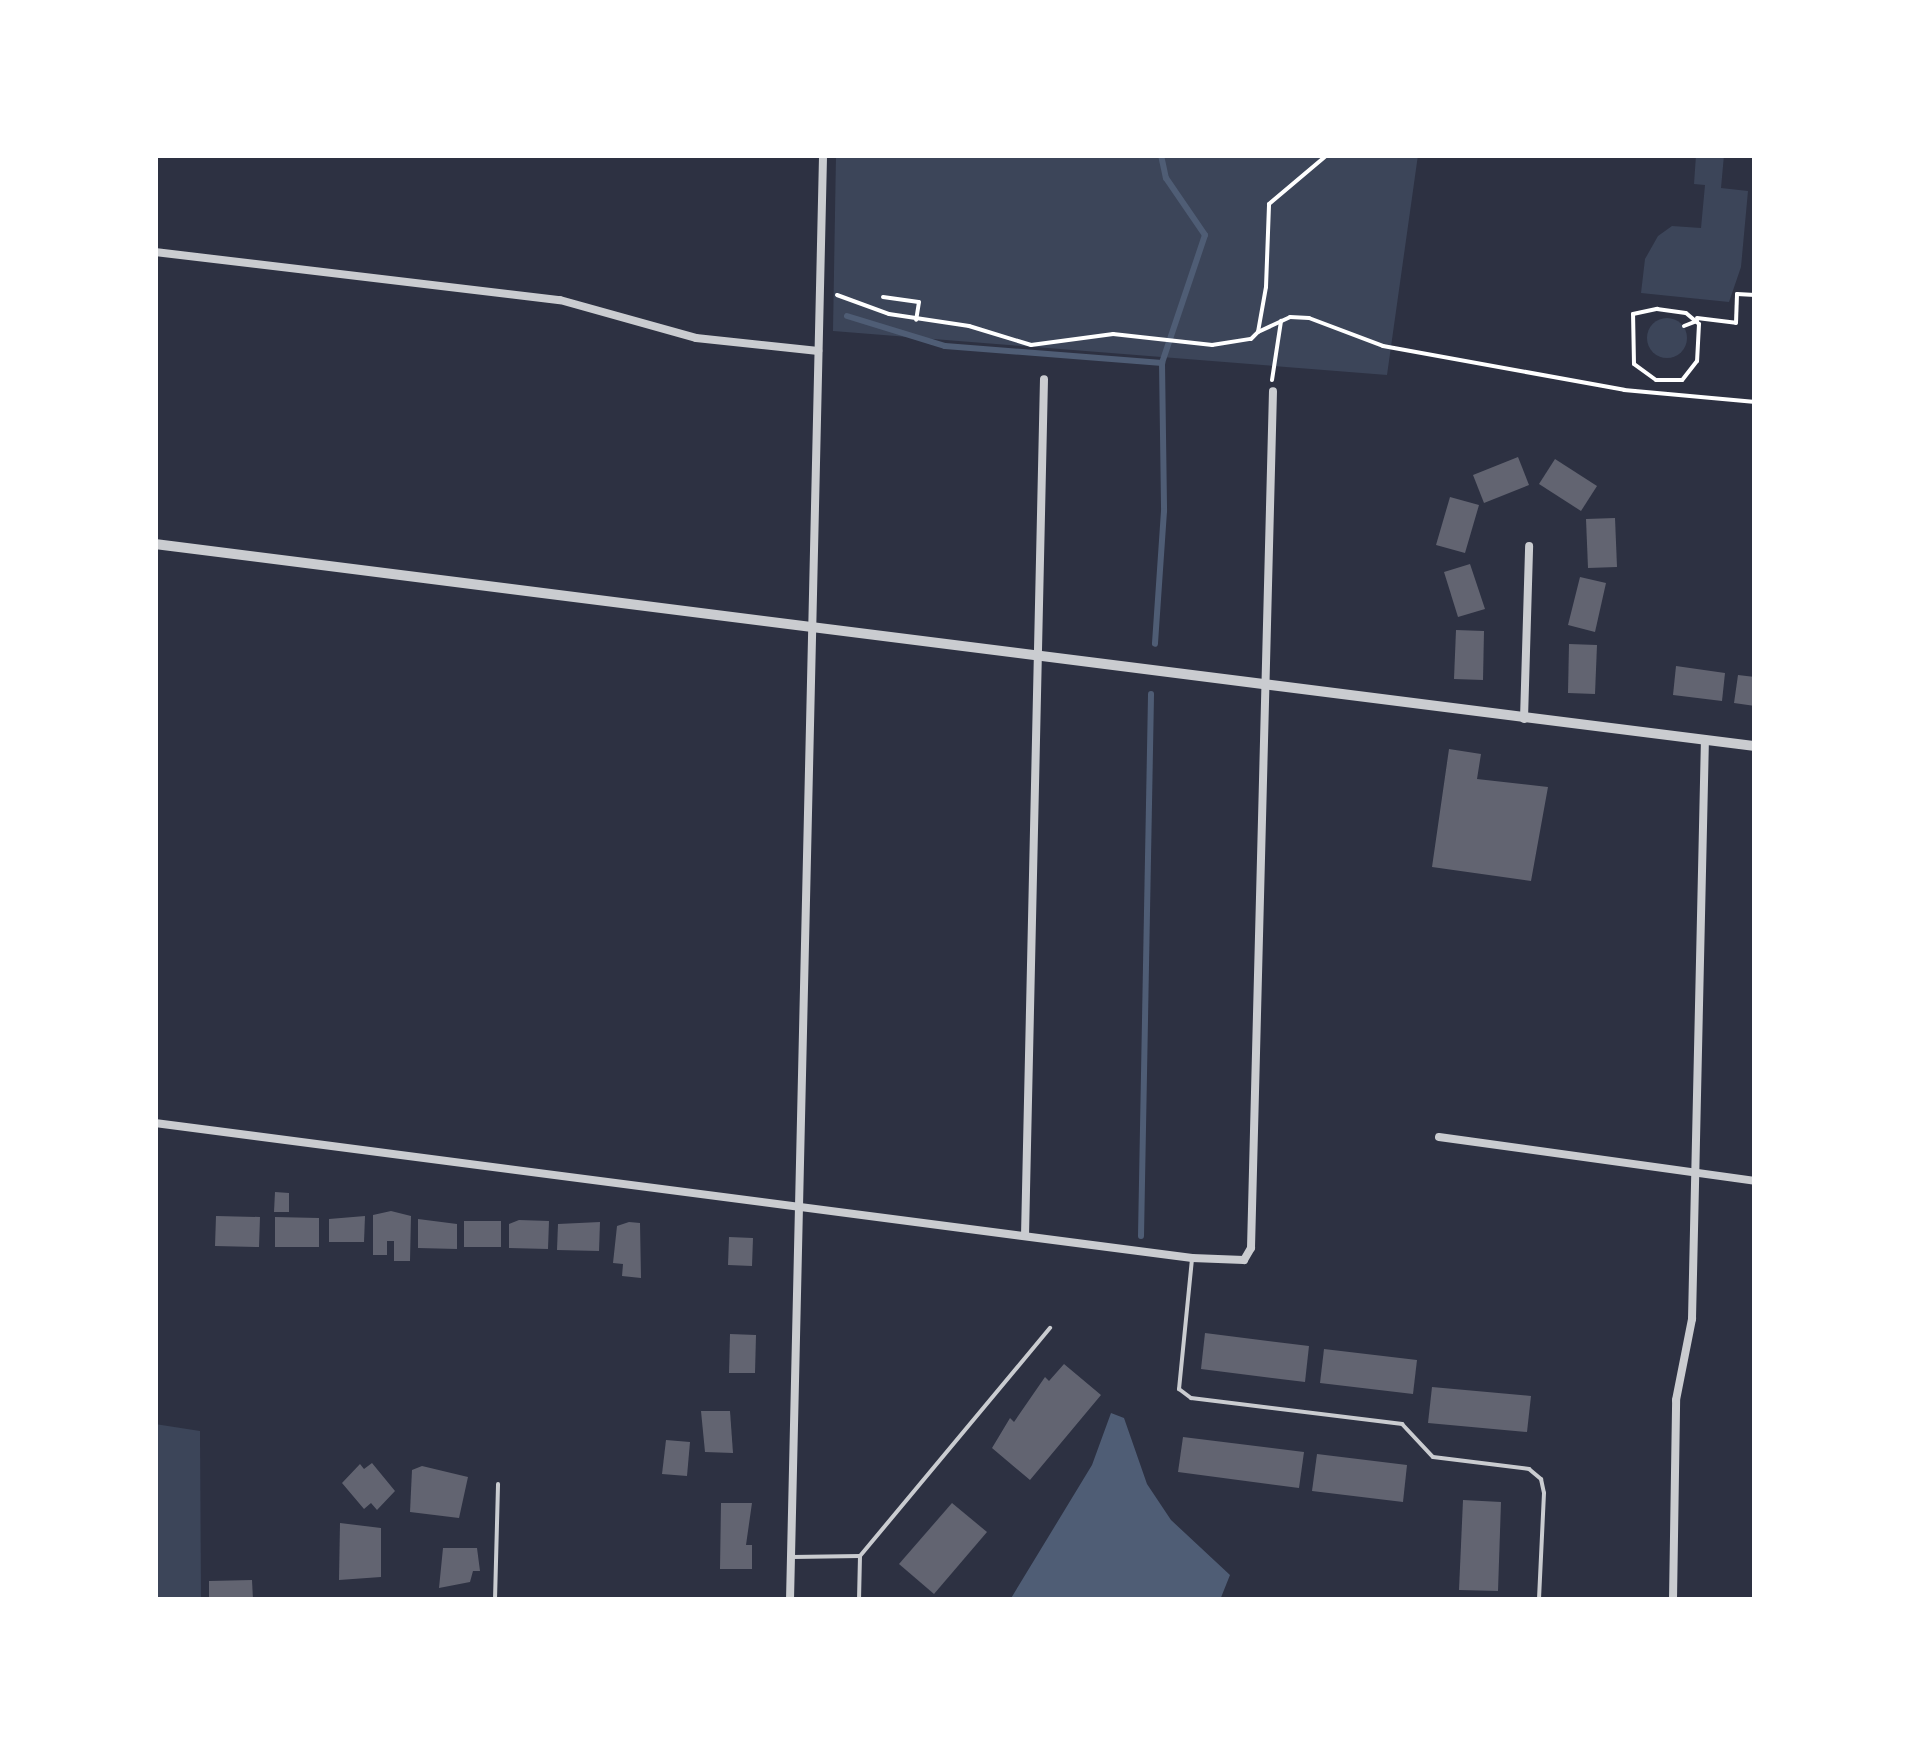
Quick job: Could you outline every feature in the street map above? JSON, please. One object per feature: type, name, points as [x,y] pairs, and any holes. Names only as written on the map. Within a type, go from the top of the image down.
[{"type":"street","points":[[790,1600],[809,628],[824,155]]},
{"type":"street","points":[[155,252],[560,300],[696,338],[818,351]]},
{"type":"street","points":[[1024,1236],[1034,653],[1044,379]]},
{"type":"street","points":[[155,1123],[1192,1258],[1244,1260],[1251,1248],[1273,391]]},
{"type":"street","points":[[155,544],[1755,746]]},
{"type":"street","points":[[1524,719],[1528,546]]},
{"type":"street","points":[[1673,1600],[1676,1400],[1692,1319],[1705,739]]},
{"type":"street","points":[[1440,1137],[1755,1181]]},
{"type":"lane","points":[[1192,1258],[1179,1389],[1191,1398],[1402,1424],[1433,1457],[1529,1469],[1541,1479],[1544,1493],[1539,1600]]},
{"type":"lane","points":[[858,1600],[860,1556],[1050,1328]]},
{"type":"lane","points":[[495,1600],[498,1484]]},
{"type":"lane","points":[[792,1556],[860,1556]]},
{"type":"path","points":[[1258,332],[1269,204],[1327,155]]},
{"type":"path","points":[[1695,319],[1701,330],[1698,360],[1687,378],[1656,380],[1634,364],[1635,311],[1736,323],[1737,294],[1755,295]]},
{"type":"path","points":[[837,295],[916,320],[968,326],[1031,345],[1113,334],[1234,343],[1281,321],[1320,320],[1383,346],[1609,388],[1755,402]]},
{"type":"path","points":[[884,296],[919,302],[916,320]]},
{"type":"path","points":[[1684,326],[1695,319]]},
{"type":"path","points":[[1273,391],[1270,356],[1281,321]]},
{"type":"path","points":[[1701,330],[1711,322]]},
{"type":"shaded area","points":[[836,155],[1418,155],[1387,375],[833,331]]},
{"type":"shaded area","points":[[1696,155],[1724,155],[1721,188],[1748,191],[1741,267],[1729,302],[1641,293],[1645,259],[1658,236],[1672,226],[1701,228],[1705,185],[1694,184]]},
{"type":"shaded area","points":[[1667,318],[1681,324],[1687,338],[1681,352],[1667,358],[1653,352],[1647,338],[1653,324]]},
{"type":"shaded area","points":[[1111,1413],[1124,1418],[1147,1484],[1171,1520],[1230,1575],[1220,1600],[1010,1600],[1092,1465]]},
{"type":"shaded area","points":[[155,1424],[200,1431],[201,1600],[155,1600]]},
{"type":"building","points":[[1518,457],[1529,485],[1484,503],[1473,475]]},
{"type":"building","points":[[1555,459],[1597,486],[1581,511],[1539,484]]},
{"type":"building","points":[[1450,497],[1479,505],[1465,553],[1436,545]]},
{"type":"building","points":[[1615,518],[1617,567],[1588,568],[1586,519]]},
{"type":"building","points":[[1470,564],[1485,609],[1458,617],[1444,572]]},
{"type":"building","points":[[1580,577],[1606,583],[1595,632],[1568,625]]},
{"type":"building","points":[[1456,630],[1484,631],[1483,680],[1454,679]]},
{"type":"building","points":[[1569,644],[1597,645],[1595,694],[1568,693]]},
{"type":"building","points":[[1676,666],[1725,673],[1722,701],[1673,695]]},
{"type":"building","points":[[1738,675],[1755,677],[1755,706],[1734,703]]},
{"type":"building","points":[[1449,749],[1481,754],[1477,779],[1548,787],[1531,881],[1432,867]]},
{"type":"building","points":[[275,1192],[289,1193],[289,1212],[274,1212]]},
{"type":"building","points":[[391,1211],[411,1216],[410,1261],[394,1261],[394,1241],[387,1241],[387,1255],[373,1255],[373,1215]]},
{"type":"building","points":[[216,1216],[260,1217],[259,1247],[215,1246]]},
{"type":"building","points":[[365,1216],[364,1242],[329,1242],[329,1219]]},
{"type":"building","points":[[275,1217],[319,1218],[319,1247],[275,1247]]},
{"type":"building","points":[[418,1219],[457,1224],[457,1249],[418,1248]]},
{"type":"building","points":[[519,1220],[549,1221],[548,1249],[509,1248],[509,1224]]},
{"type":"building","points":[[464,1221],[501,1221],[501,1247],[464,1247]]},
{"type":"building","points":[[600,1222],[599,1251],[557,1250],[558,1224]]},
{"type":"building","points":[[640,1223],[641,1278],[622,1276],[623,1264],[613,1263],[617,1226]]},
{"type":"building","points":[[729,1237],[753,1238],[752,1266],[728,1265]]},
{"type":"building","points":[[1205,1333],[1309,1346],[1305,1382],[1201,1369]]},
{"type":"building","points":[[730,1334],[756,1335],[755,1373],[729,1373]]},
{"type":"building","points":[[1324,1349],[1417,1360],[1413,1394],[1320,1383]]},
{"type":"building","points":[[1064,1364],[1101,1395],[1030,1480],[992,1448],[1010,1418],[1014,1422],[1045,1377],[1049,1381]]},
{"type":"building","points":[[1432,1387],[1531,1396],[1527,1432],[1428,1423]]},
{"type":"building","points":[[701,1411],[730,1411],[733,1453],[705,1452]]},
{"type":"building","points":[[1183,1437],[1304,1452],[1299,1488],[1178,1472]]},
{"type":"building","points":[[666,1440],[690,1442],[687,1476],[662,1474]]},
{"type":"building","points":[[1317,1454],[1407,1465],[1403,1502],[1312,1491]]},
{"type":"building","points":[[372,1463],[395,1491],[377,1510],[371,1503],[364,1509],[342,1483],[360,1464],[364,1469]]},
{"type":"building","points":[[422,1466],[468,1477],[459,1518],[410,1512],[412,1470]]},
{"type":"building","points":[[1463,1500],[1501,1502],[1498,1591],[1459,1590]]},
{"type":"building","points":[[721,1503],[752,1503],[746,1545],[752,1545],[752,1569],[720,1569]]},
{"type":"building","points":[[952,1503],[987,1532],[934,1594],[899,1564]]},
{"type":"building","points":[[340,1523],[381,1528],[381,1577],[339,1580]]},
{"type":"building","points":[[443,1548],[477,1548],[480,1571],[473,1571],[470,1582],[439,1588]]},
{"type":"building","points":[[252,1580],[253,1600],[209,1600],[209,1581]]},
{"type":"waterway","points":[[1161,155],[1166,178],[1205,235],[1162,363]]},
{"type":"waterway","points":[[847,316],[945,346],[1162,363],[1164,511],[1155,644]]},
{"type":"waterway","points":[[1141,1236],[1151,694]]}]
